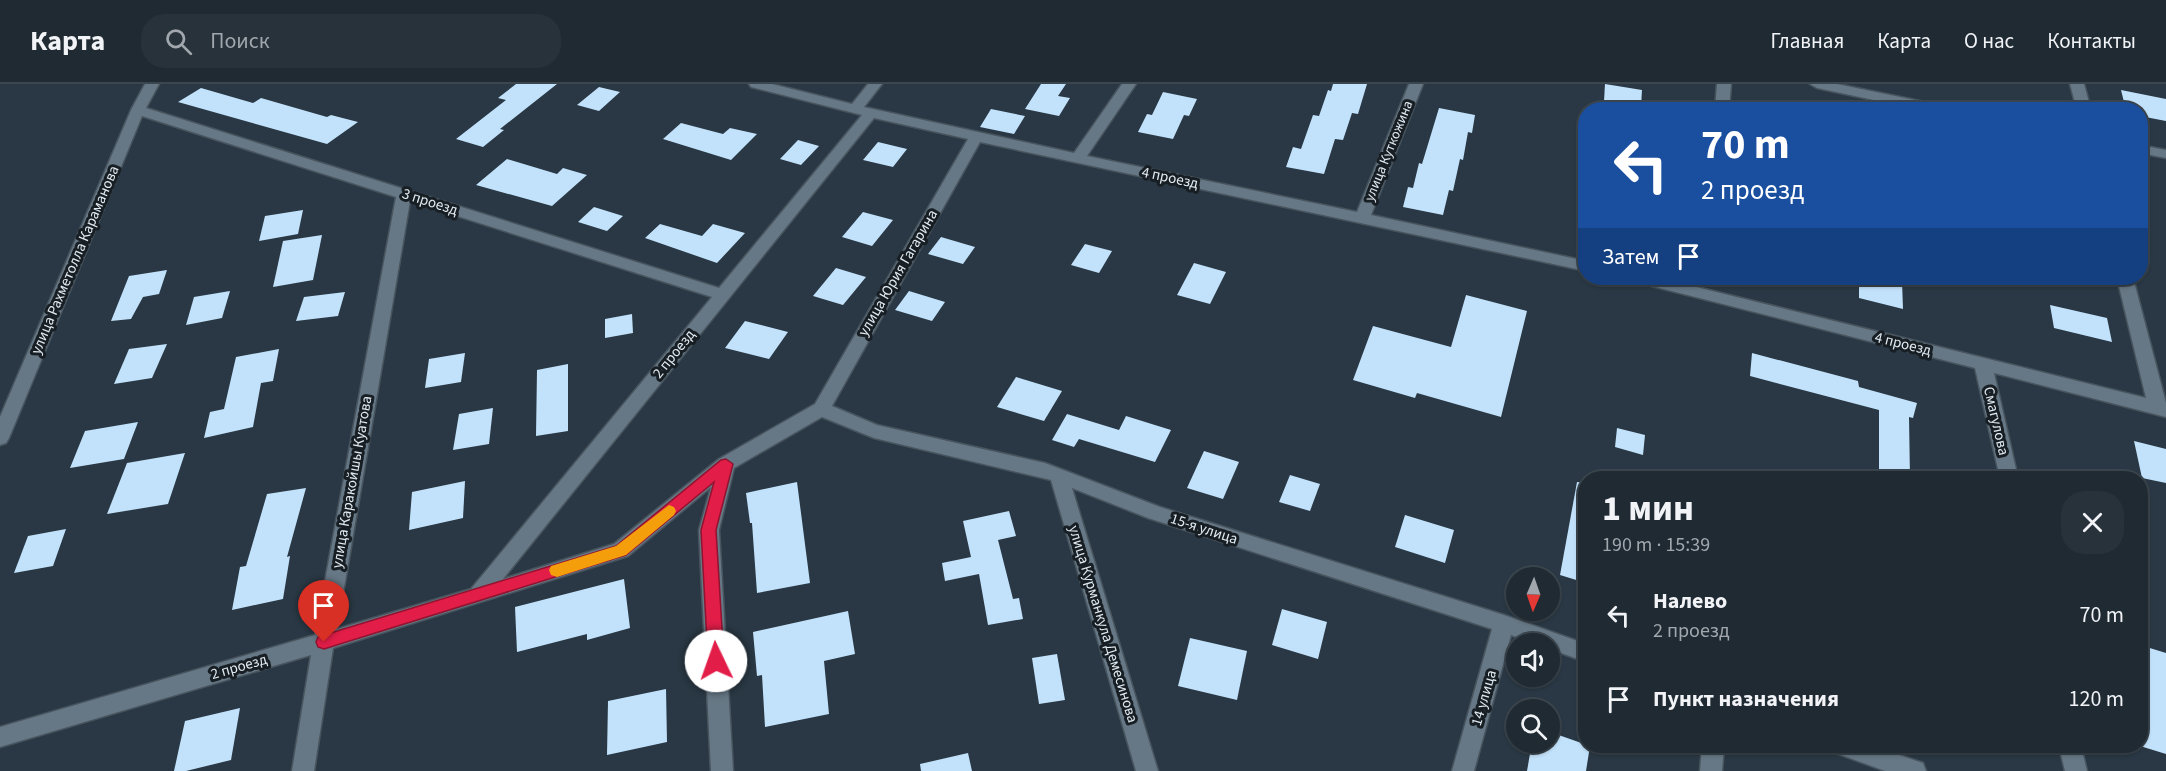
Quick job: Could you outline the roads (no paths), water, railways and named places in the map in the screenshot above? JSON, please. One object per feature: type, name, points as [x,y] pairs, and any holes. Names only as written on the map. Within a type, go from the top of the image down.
[{"type":"street","name":"улица Рахметолла Караманова","points":[[0,438],[138,110],[152,84]]},
{"type":"street","name":"4 проезд","points":[[756,84],[976,137],[1578,264]]},
{"type":"street","name":"2 проезд","points":[[478,595],[723,295],[863,111],[875,84]]},
{"type":"street","points":[[1078,158],[1130,84]]},
{"type":"street","name":"улица Куткожина","points":[[1362,219],[1416,84]]},
{"type":"street","points":[[1723,102],[1724,84]]},
{"type":"street","points":[[1817,84],[1905,102]]},
{"type":"street","points":[[2077,84],[2082,102]]},
{"type":"street","name":"3 проезд","points":[[138,110],[723,295]]},
{"type":"street","name":"улица Юрия Гагарина","points":[[821,409],[976,137]]},
{"type":"street","points":[[2148,151],[2166,154]]},
{"type":"street","name":"улица Каракойшы Куатова","points":[[303,771],[404,194]]},
{"type":"street","points":[[2127,285],[2162,409]]},
{"type":"street","name":"4 проезд","points":[[1704,286],[1983,364],[2162,409]]},
{"type":"street","name":"Смагулова","points":[[1983,364],[2007,471]]},
{"type":"street","name":"2 проезд","points":[[0,737],[324,642],[621,550],[726,464],[821,409]]},
{"type":"street","name":"15-я улица","points":[[821,409],[874,431],[1045,470],[1155,513],[1504,624],[1578,650]]},
{"type":"street","points":[[722,771],[709,530],[726,464]]},
{"type":"street","name":"улица Курманкула Демесинова","points":[[1059,476],[1147,771]]},
{"type":"street","name":"14 улица","points":[[1463,771],[1504,624]]},
{"type":"street","points":[[1711,771],[1712,753]]},
{"type":"street","points":[[1864,753],[1915,771]]},
{"type":"street","points":[[2072,753],[2076,771]]}]
